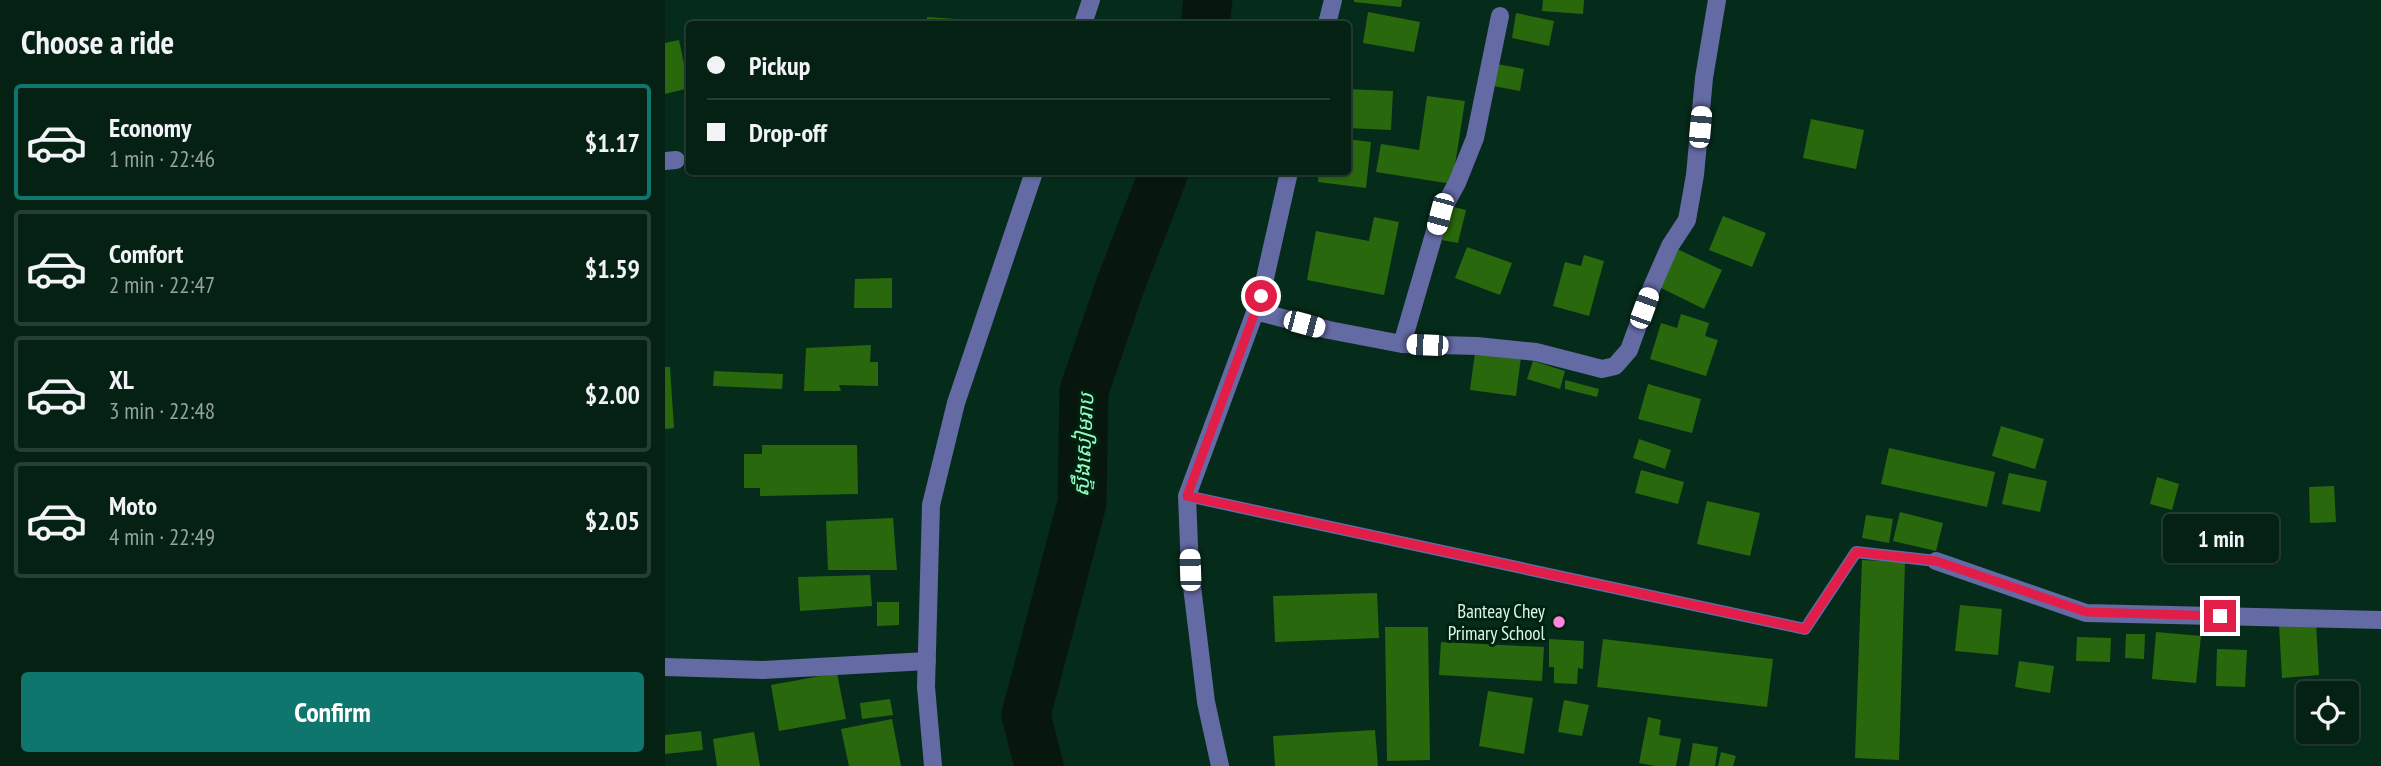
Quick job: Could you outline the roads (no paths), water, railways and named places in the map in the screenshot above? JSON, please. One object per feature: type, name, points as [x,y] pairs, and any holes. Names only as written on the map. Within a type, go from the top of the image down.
[{"type":"street","points":[[1084,21],[1091,0]]},
{"type":"street","points":[[1328,21],[1333,0]]},
{"type":"street","points":[[1255,311],[1329,330],[1402,344],[1477,346],[1524,351],[1602,369],[1615,366],[1629,350],[1656,277],[1670,246],[1687,220],[1695,174],[1704,79],[1717,0]]},
{"type":"street","points":[[1402,344],[1440,214],[1457,183],[1475,138],[1500,16]]},
{"type":"street","points":[[933,766],[926,687],[931,505],[956,403],[1033,175]]},
{"type":"street","points":[[1220,766],[1202,676],[1190,570],[1187,496],[1255,311],[1288,175]]},
{"type":"street","points":[[1936,561],[2086,612],[2381,620]]},
{"type":"street","points":[[665,667],[763,670],[927,661]]},
{"type":"lane","points":[[1187,496],[1805,629],[1856,552],[1936,561]]},
{"type":"waterway","name":"ស្ទឹងសៀមរាប","points":[[1205,21],[1208,0]]},
{"type":"waterway","name":"ស្ទឹងសៀមរាប","points":[[1039,766],[1026,715],[1082,503],[1084,391],[1120,286],[1163,175]]},
{"type":"place","name":"Banteay Chey Primary School","points":[[1559,622]]}]
